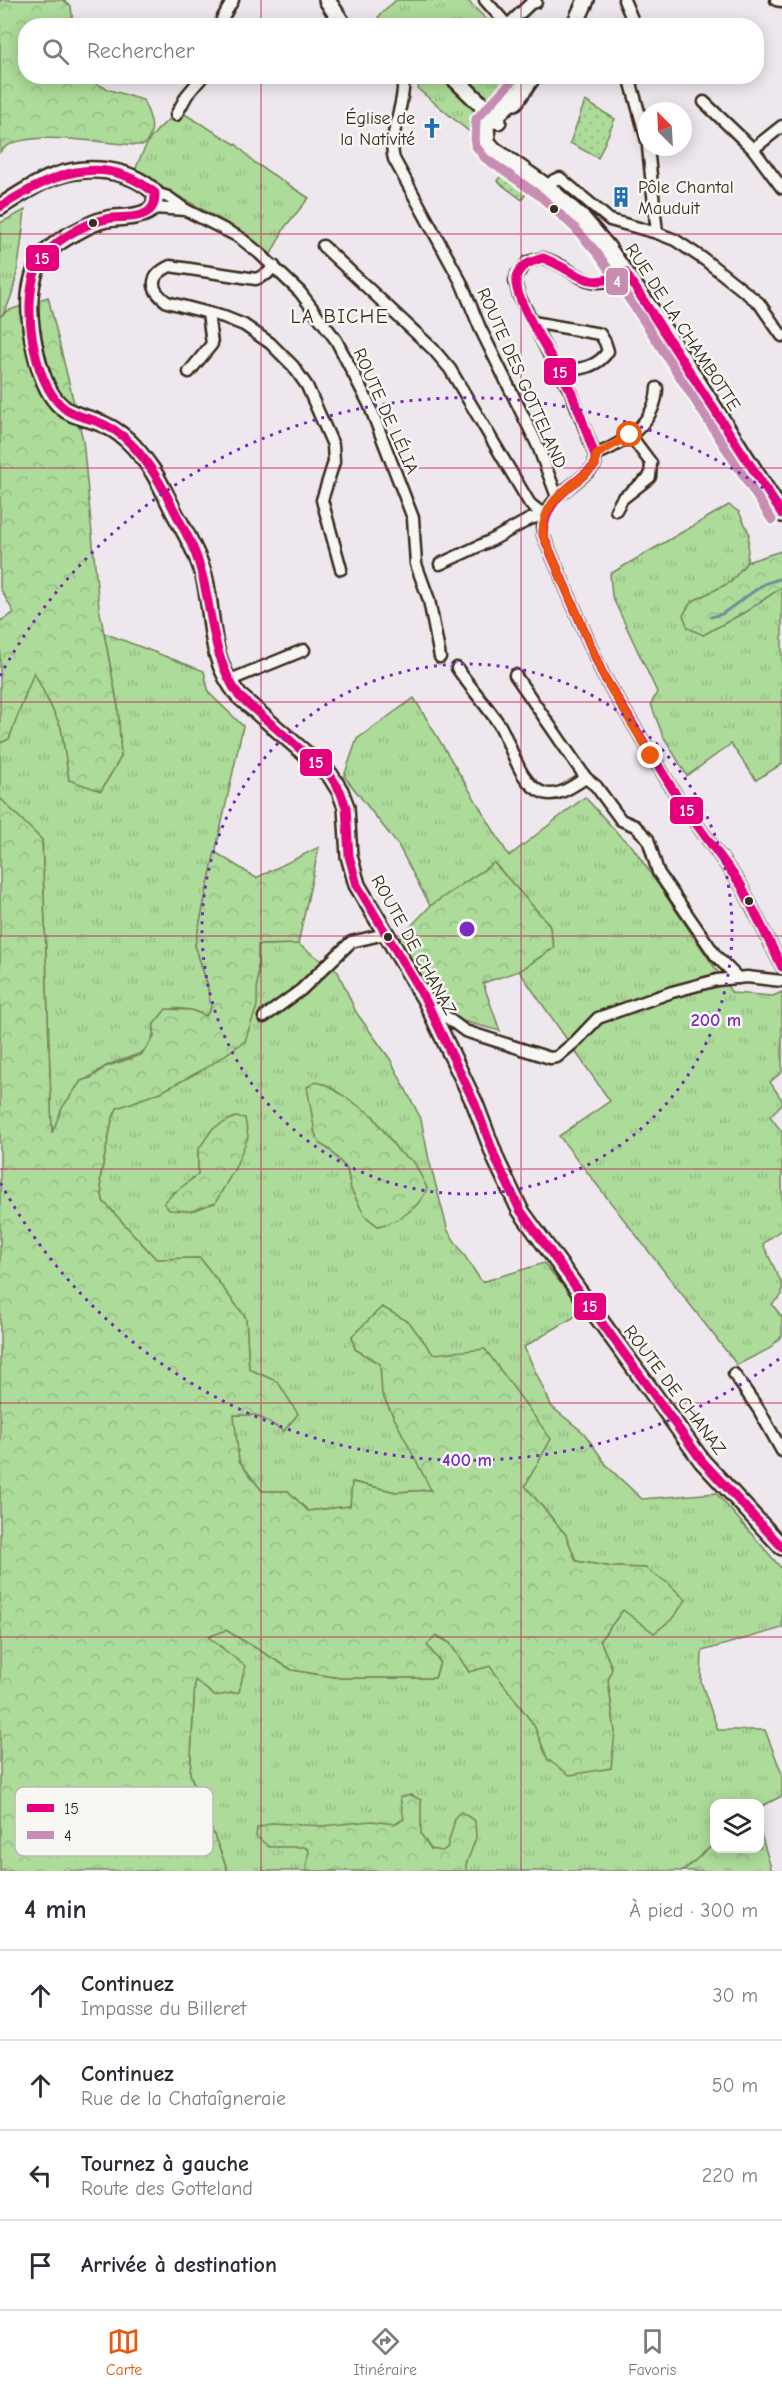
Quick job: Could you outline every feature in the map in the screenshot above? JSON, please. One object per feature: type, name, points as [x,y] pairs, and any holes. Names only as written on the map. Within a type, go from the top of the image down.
[{"type":"street","points":[[223,18],[233,0]]},
{"type":"street","points":[[327,0],[339,18]]},
{"type":"street","points":[[485,0],[502,18]]},
{"type":"street","points":[[577,18],[586,0]]},
{"type":"street","points":[[624,0],[632,18]]},
{"type":"street","points":[[776,0],[782,2]]},
{"type":"street","points":[[515,18],[531,3],[536,2]]},
{"type":"street","points":[[176,115],[180,105],[197,84]]},
{"type":"street","name":"ROUTE DES GOTTELAND","points":[[404,84],[392,143],[394,159],[461,282],[480,328],[538,447],[557,497],[544,515]]},
{"type":"street","points":[[460,84],[495,119],[527,84]]},
{"type":"street","points":[[631,84],[638,108]]},
{"type":"street","points":[[704,102],[753,149],[782,188]]},
{"type":"street","name":"RUE DE LA CHAMBOTTE","points":[[495,119],[486,125],[487,142],[494,150],[547,187],[584,220],[625,272],[782,514]]},
{"type":"street","points":[[753,149],[782,126]]},
{"type":"street","points":[[649,156],[657,233]]},
{"type":"street","points":[[0,207],[39,183],[56,176],[79,171],[102,170],[136,179],[154,201]]},
{"type":"street","points":[[547,187],[560,178],[610,220],[657,233],[682,245],[759,303],[782,336]]},
{"type":"street","name":"ROUTE DE LÉLIA","points":[[154,201],[168,197],[186,210],[239,237],[274,266],[300,292],[336,340],[369,404],[412,518],[416,564],[429,600],[440,657]]},
{"type":"street","name":"ROUTE DE CHANAZ","points":[[154,201],[146,213],[96,222],[71,234],[44,253],[32,280],[30,298],[36,353],[47,385],[57,402],[71,413],[109,426],[122,434],[135,446],[153,473],[197,555],[204,577],[213,645],[228,681],[239,696],[330,775],[336,783],[346,807],[349,856],[353,873],[366,903],[426,1001],[475,1104],[497,1162],[520,1210],[696,1454],[782,1547]]},
{"type":"street","points":[[323,246],[433,349],[450,369],[530,504],[544,515]]},
{"type":"street","points":[[557,497],[595,465],[596,455],[576,403],[519,296],[515,281],[517,274],[528,262],[543,258],[595,283],[612,280],[625,272]]},
{"type":"street","points":[[274,266],[267,274],[255,279],[170,266],[159,271],[154,278],[154,288],[159,297],[167,302],[244,325],[270,343],[293,366],[307,386],[333,445],[334,462],[322,500],[341,569]]},
{"type":"street","points":[[189,372],[212,344],[208,313]]},
{"type":"street","points":[[533,321],[565,329],[590,330],[600,333],[605,342],[608,351],[603,359],[594,365],[558,372]]},
{"type":"street","points":[[596,455],[639,429],[657,402],[657,388]]},
{"type":"street","points":[[616,510],[622,500],[650,477],[651,463],[630,435]]},
{"type":"street","points":[[440,564],[530,519],[544,515]]},
{"type":"street","points":[[544,515],[543,535],[546,546],[603,675],[681,803],[741,885],[782,967]]},
{"type":"street","points":[[228,681],[304,650]]},
{"type":"street","points":[[457,668],[499,725],[525,777],[534,787],[544,793],[560,793],[586,778]]},
{"type":"street","points":[[515,675],[586,778],[596,786],[621,820],[635,826],[648,839],[658,872],[716,956],[738,978]]},
{"type":"street","points":[[264,1017],[302,990],[351,942],[385,934]]},
{"type":"street","points":[[426,1001],[445,1018],[465,1031],[550,1058],[557,1057],[598,1018],[672,992],[717,980],[747,977],[782,981]]},
{"type":"street","points":[[734,1374],[759,1410],[782,1451]]},
{"type":"green space","points":[[0,0],[63,0],[71,6],[72,18],[18,18],[18,84],[98,84],[143,100],[150,118],[151,134],[144,145],[46,138],[11,144],[0,152]]},
{"type":"green space","points":[[396,0],[467,0],[485,18],[379,18]]},
{"type":"green space","points":[[419,84],[450,84],[473,103],[483,118],[484,144],[418,89]]},
{"type":"green space","points":[[471,84],[516,84],[503,100],[491,99]]},
{"type":"green space","points":[[585,101],[615,119],[598,158],[570,143]]},
{"type":"green space","points":[[181,112],[237,145],[255,163],[309,198],[285,227],[271,254],[222,221],[134,173],[151,138],[163,124]]},
{"type":"green space","points":[[506,168],[530,187],[522,200],[497,181]]},
{"type":"green space","points":[[25,210],[15,283],[6,309],[0,317],[0,223]]},
{"type":"green space","points":[[48,297],[83,440],[99,607],[118,707],[121,757],[101,791],[69,780],[61,727],[34,672],[9,739],[0,743],[0,621],[14,613],[0,588],[0,317],[7,311]]},
{"type":"green space","points":[[729,505],[739,512],[749,533],[747,562],[731,582],[691,602],[703,635],[745,612],[782,587],[782,764],[756,780],[731,744],[687,776],[662,734],[651,704],[657,692],[612,596],[610,574]]},
{"type":"green space","points":[[781,551],[782,587],[745,612],[703,635],[688,628],[683,615],[691,602],[731,582],[747,562]]},
{"type":"green space","points":[[104,633],[204,671],[209,693],[243,726],[195,945],[212,1008],[206,1016],[191,1010],[174,1008],[154,1024],[153,1036],[145,1050],[106,1066],[81,1081],[52,1135],[42,840],[0,799],[0,743],[9,739],[34,671],[61,727],[69,780],[121,757],[118,707]]},
{"type":"green space","points":[[414,698],[509,856],[585,797],[632,846],[732,993],[773,996],[782,992],[782,1072],[770,1082],[782,1100],[782,1104],[770,1116],[782,1132],[782,1229],[763,1244],[782,1284],[782,1295],[772,1304],[782,1317],[782,1336],[769,1349],[737,1365],[559,1136],[610,1101],[519,971],[554,948],[549,924],[494,863],[430,906],[398,845],[344,776],[357,739]]},
{"type":"green space","points":[[0,798],[42,840],[52,1133],[62,1108],[81,1081],[93,1077],[105,1067],[141,1055],[154,1037],[154,1024],[166,1009],[191,1010],[206,1016],[211,1008],[207,983],[195,945],[215,852],[256,878],[319,847],[298,944],[258,945],[257,1006],[245,1041],[206,1068],[161,1092],[117,1108],[112,1120],[100,1179],[103,1201],[156,1259],[200,1258],[246,1318],[249,1369],[278,1382],[298,1414],[284,1431],[256,1415],[234,1415],[239,1461],[262,1491],[288,1491],[308,1511],[350,1506],[352,1482],[396,1492],[431,1490],[382,1394],[380,1364],[355,1349],[352,1336],[382,1307],[409,1322],[433,1354],[485,1349],[551,1439],[525,1486],[566,1535],[576,1561],[612,1567],[645,1568],[669,1584],[686,1600],[671,1620],[654,1633],[623,1610],[600,1640],[612,1668],[608,1681],[615,1732],[611,1768],[570,1775],[548,1760],[534,1725],[490,1666],[469,1672],[450,1643],[436,1635],[427,1645],[440,1662],[435,1678],[341,1678],[292,1670],[226,1630],[208,1637],[245,1666],[239,1692],[215,1696],[195,1680],[190,1774],[195,1787],[15,1787],[15,1856],[213,1856],[213,1833],[228,1871],[0,1871]]},
{"type":"green space","points":[[494,863],[549,924],[554,948],[519,971],[483,983],[500,1031],[455,1019],[414,976],[396,942],[430,906]]},
{"type":"green space","points":[[298,944],[338,972],[356,1012],[390,1059],[421,1119],[429,1160],[448,1231],[482,1282],[544,1263],[584,1311],[524,1347],[552,1407],[584,1433],[608,1467],[642,1499],[716,1493],[782,1569],[782,1628],[702,1651],[701,1682],[718,1730],[765,1730],[782,1774],[782,1796],[764,1805],[764,1799],[710,1799],[710,1847],[683,1871],[228,1871],[213,1833],[213,1787],[195,1787],[190,1774],[195,1679],[215,1696],[223,1648],[207,1637],[226,1630],[292,1670],[341,1678],[435,1678],[440,1662],[426,1645],[435,1635],[450,1643],[469,1672],[490,1666],[534,1725],[548,1760],[615,1732],[608,1681],[612,1668],[600,1640],[623,1610],[645,1568],[612,1567],[576,1561],[566,1535],[525,1486],[409,1322],[383,1308],[352,1336],[355,1349],[380,1364],[382,1394],[432,1490],[396,1492],[353,1482],[350,1506],[308,1511],[288,1491],[262,1491],[239,1461],[233,1415],[256,1415],[284,1431],[278,1382],[249,1369],[246,1318],[200,1258],[156,1259],[103,1201],[100,1179],[112,1120],[117,1108],[184,1079],[245,1041],[258,977],[258,945]],"holes":[[[372,1115],[399,1152],[414,1162],[378,1226],[365,1216],[351,1189],[347,1169],[329,1149],[320,1144]],[[198,1150],[235,1168],[215,1203],[172,1193],[198,1174]]]},
{"type":"green space","points":[[316,1082],[327,1085],[372,1115],[399,1152],[414,1162],[427,1188],[414,1208],[393,1221],[378,1226],[365,1216],[351,1189],[347,1169],[329,1149],[320,1144],[315,1133],[307,1087]]},
{"type":"green space","points":[[235,1117],[245,1118],[248,1137],[235,1168],[215,1203],[192,1211],[169,1210],[164,1203],[198,1174],[198,1150],[213,1128]]},
{"type":"green space","points":[[411,1795],[421,1800],[421,1834],[431,1849],[442,1851],[447,1848],[456,1816],[461,1812],[475,1821],[476,1838],[466,1871],[306,1871],[309,1850],[304,1847],[269,1847],[256,1836],[257,1828],[272,1823],[322,1826],[372,1821],[394,1824],[404,1819],[400,1797]]},
{"type":"green space","points":[[764,1844],[772,1871],[683,1871],[710,1847],[710,1853],[764,1853]]},
{"type":"waterway","points":[[711,617],[722,614],[764,584],[782,578]]},
{"type":"transit line","name":"4","points":[[509,84],[476,119],[475,145],[485,158],[540,196],[575,228],[598,254],[772,520]]},
{"type":"transit line","name":"15","points":[[0,207],[57,177],[96,170],[115,173],[135,180],[155,193],[153,206],[146,213],[106,219],[88,225],[59,241],[39,263],[33,278],[30,318],[32,339],[44,380],[53,396],[64,408],[78,416],[104,424],[123,436],[140,454],[156,477],[197,557],[220,658],[239,696],[330,775],[340,791],[346,807],[349,856],[357,885],[426,1001],[475,1104],[497,1162],[520,1210],[702,1461],[782,1547]]},
{"type":"transit line","name":"15","points":[[625,272],[612,278],[592,280],[583,278],[543,258],[526,265],[517,274],[517,289],[522,303],[567,383],[595,455],[595,465],[554,503],[545,522],[543,535],[603,675],[681,803],[741,885],[782,967]]},
{"type":"transit line","name":"15","points":[[625,272],[782,514]]},
{"type":"place","name":"Église de la Nativité","points":[[432,128]]},
{"type":"place","name":"Pôle Chantal Mauduit","points":[[621,197]]},
{"type":"district","name":"LA BICHE","points":[[340,316]]},
{"type":"route","points":[[630,435],[596,455],[595,465],[549,506],[542,525],[546,546],[592,652],[619,704],[651,756]]}]
